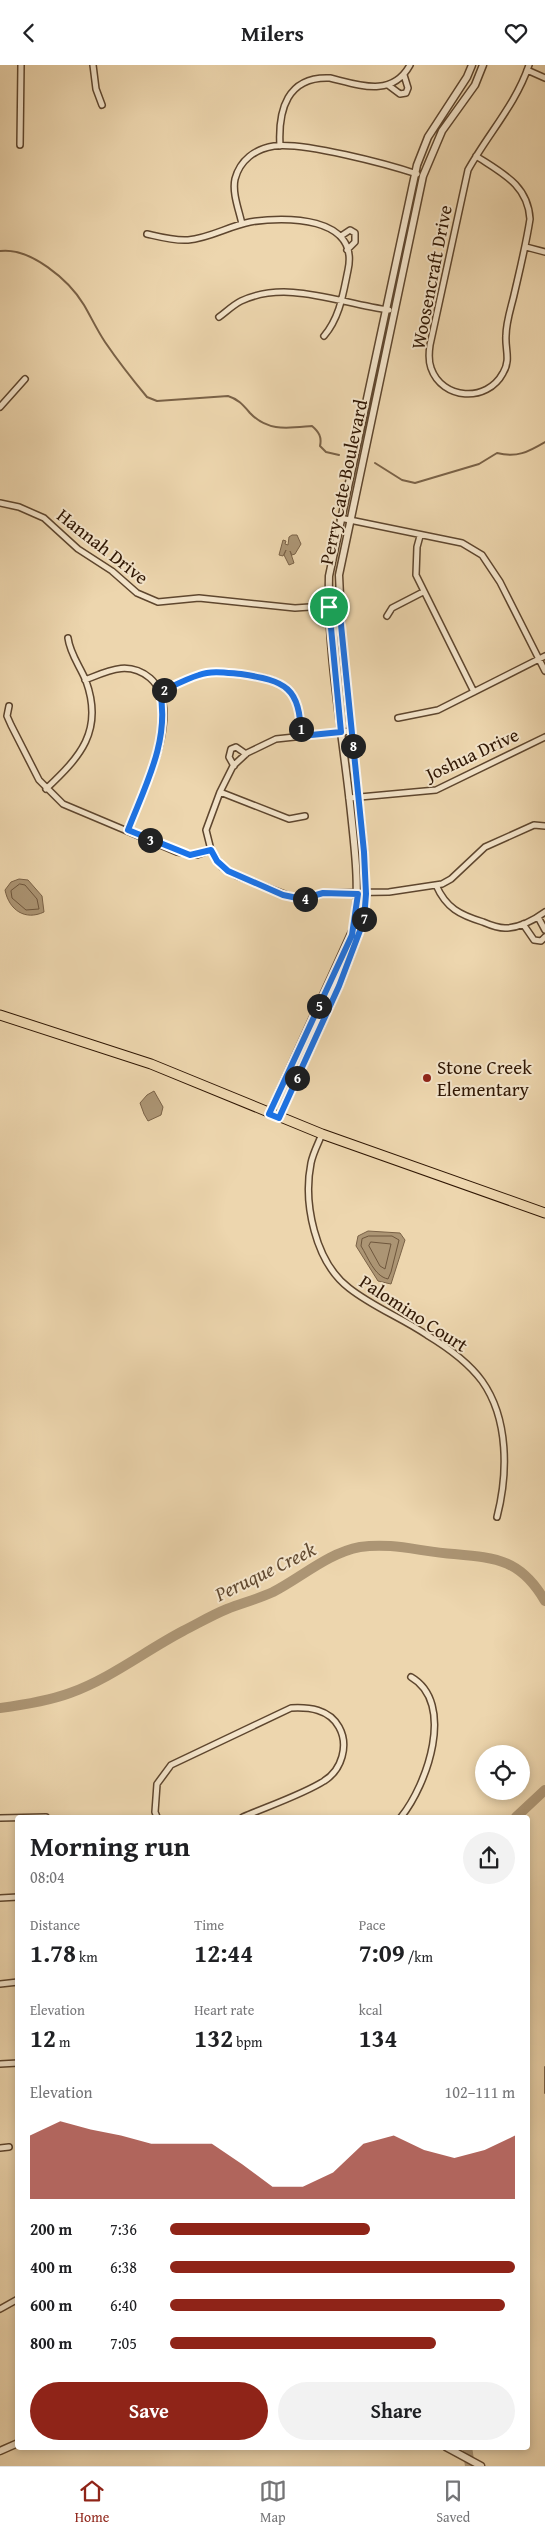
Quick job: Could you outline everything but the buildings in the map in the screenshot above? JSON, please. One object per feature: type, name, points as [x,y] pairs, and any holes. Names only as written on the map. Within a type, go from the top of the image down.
[{"type":"main road","points":[[0,1015],[151,1064],[279,1118],[545,1213]]},
{"type":"street","points":[[20,145],[21,65]]},
{"type":"street","points":[[93,65],[96,89],[102,105]]},
{"type":"street","points":[[280,146],[279,132],[283,105],[292,90],[301,84],[323,77],[371,87],[388,85],[404,75],[410,65]]},
{"type":"street","name":"Perry Cate Boulevard","points":[[269,1114],[352,935],[358,894],[329,607],[329,576],[415,173],[428,137],[467,77],[472,65]]},
{"type":"street","name":"Perry Cate Boulevard","points":[[279,1118],[357,942],[364,920],[366,894],[359,797],[339,605],[339,575],[423,176],[442,131],[475,85],[483,65]]},
{"type":"street","points":[[528,68],[545,78]]},
{"type":"street","name":"Woosencraft Drive","points":[[476,156],[514,181],[521,189],[529,205],[530,219],[526,247],[506,337],[508,355],[504,373],[493,385],[476,394],[457,393],[440,383],[430,367],[430,345],[468,170],[476,156],[509,109],[528,68]]},
{"type":"street","points":[[388,85],[400,94],[406,93],[408,88],[404,75]]},
{"type":"street","points":[[242,224],[234,187],[238,171],[247,156],[254,152],[280,146],[326,152],[423,176]]},
{"type":"street","points":[[147,234],[168,239],[187,240],[242,224],[283,219],[317,222],[341,236],[348,250],[349,267],[341,301],[334,324],[324,336]]},
{"type":"street","points":[[341,236],[350,230],[355,233],[355,242],[348,250]]},
{"type":"street","points":[[526,247],[545,251]]},
{"type":"street","points":[[219,317],[239,302],[261,293],[284,291],[394,311]]},
{"type":"street","points":[[1,404],[25,379]]},
{"type":"street","name":"Hannah Drive","points":[[0,503],[19,507],[44,519],[78,549],[112,571],[137,593],[153,600],[167,602],[199,598],[295,608],[339,605]]},
{"type":"street","points":[[340,518],[420,536],[462,543],[484,556],[500,582],[545,671]]},
{"type":"street","points":[[420,536],[415,564],[416,575],[474,692]]},
{"type":"street","points":[[388,616],[392,608],[423,592]]},
{"type":"street","points":[[46,789],[76,760],[88,738],[91,705],[86,680],[69,649],[68,638]]},
{"type":"street","points":[[398,718],[438,710],[545,656]]},
{"type":"street","points":[[86,680],[113,669],[130,667],[145,674],[157,685],[160,692],[163,705],[161,739],[128,830]]},
{"type":"street","points":[[160,692],[208,673],[228,673],[274,680],[290,691],[295,699],[301,736]]},
{"type":"street","points":[[9,706],[8,715],[11,725],[39,780],[46,789],[63,803],[190,855],[211,850]]},
{"type":"street","points":[[351,731],[276,739],[246,754],[234,766],[220,792],[206,831],[211,850],[217,861],[228,871],[283,895],[302,899],[323,893],[366,894],[436,885],[450,879],[485,847],[534,825],[545,827]]},
{"type":"street","name":"Joshua Drive","points":[[349,798],[436,790],[545,737]]},
{"type":"street","points":[[234,766],[229,757],[231,749],[241,749],[246,754]]},
{"type":"street","points":[[220,792],[289,819],[305,816]]},
{"type":"street","points":[[436,885],[448,906],[469,918],[502,928],[523,924],[545,912]]},
{"type":"street","points":[[538,917],[545,930]]},
{"type":"street","points":[[523,924],[534,940],[541,941],[545,937]]},
{"type":"street","name":"Palomino Court","points":[[322,1134],[311,1162],[309,1184],[313,1229],[318,1243],[341,1281],[349,1289],[385,1312],[426,1334],[456,1356],[482,1381],[494,1406],[502,1436],[504,1475],[497,1517]]},
{"type":"street","points":[[402,1815],[421,1782],[432,1745],[434,1725],[432,1701],[423,1686],[410,1677]]},
{"type":"street","points":[[156,1815],[157,1784],[171,1765],[291,1708],[308,1707],[331,1717],[343,1736],[344,1751],[340,1763],[325,1781],[248,1815]]},
{"type":"street","points":[[0,1818],[15,1818]]},
{"type":"street","points":[[0,1898],[15,1897]]},
{"type":"street","points":[[0,1983],[15,1982]]},
{"type":"street","points":[[0,2064],[15,2063]]},
{"type":"street","points":[[0,2148],[10,2147]]},
{"type":"street","points":[[0,2310],[15,2301]]},
{"type":"street","points":[[0,2451],[15,2444]]},
{"type":"street","points":[[451,2450],[481,2466]]},
{"type":"water","points":[[297,535],[301,544],[295,554],[292,555],[290,551],[294,563],[289,565],[284,555],[286,550],[283,556],[279,555],[283,540],[288,545],[289,537]]},
{"type":"water","points":[[19,879],[28,880],[42,896],[44,912],[30,915],[24,914],[19,912],[10,903],[5,890],[11,882]]},
{"type":"water","points":[[154,1091],[163,1107],[161,1115],[148,1121],[140,1103],[147,1095]]},
{"type":"water","points":[[368,1231],[400,1233],[405,1240],[391,1284],[378,1281],[356,1246],[358,1236]]},
{"type":"waterway","points":[[0,251],[24,254],[48,267],[69,285],[84,305],[110,349],[147,397],[157,401],[228,396],[235,399],[257,419],[271,426],[287,428],[312,426],[319,435],[321,440],[320,446],[326,452],[339,455]]},
{"type":"waterway","points":[[375,463],[402,480],[415,483],[479,464],[497,453],[511,455],[522,453],[545,442]]},
{"type":"waterway","name":"Peruque Creek","points":[[0,1708],[53,1698],[85,1687],[210,1617],[273,1592],[337,1554],[360,1547],[396,1546],[496,1560],[517,1569],[527,1577],[545,1601]]},
{"type":"waterway","name":"Peruque Creek","points":[[518,1815],[545,1790]]},
{"type":"waterway","points":[[545,2067],[545,2093]]},
{"type":"waterway","name":"Peruque Creek","points":[[467,2450],[470,2466]]},
{"type":"place","name":"Stone Creek Elementary","points":[[427,1078]]},
{"type":"route","points":[[339,605],[364,852],[366,894],[364,920],[339,986],[279,1118],[269,1114],[352,935],[358,894],[323,893],[302,899],[283,895],[228,871],[217,861],[211,850],[197,855],[190,855],[128,830],[151,771],[161,739],[163,705],[160,692],[198,675],[208,673],[228,673],[267,678],[284,685],[295,699],[301,736],[341,732],[329,607],[339,605]]}]
